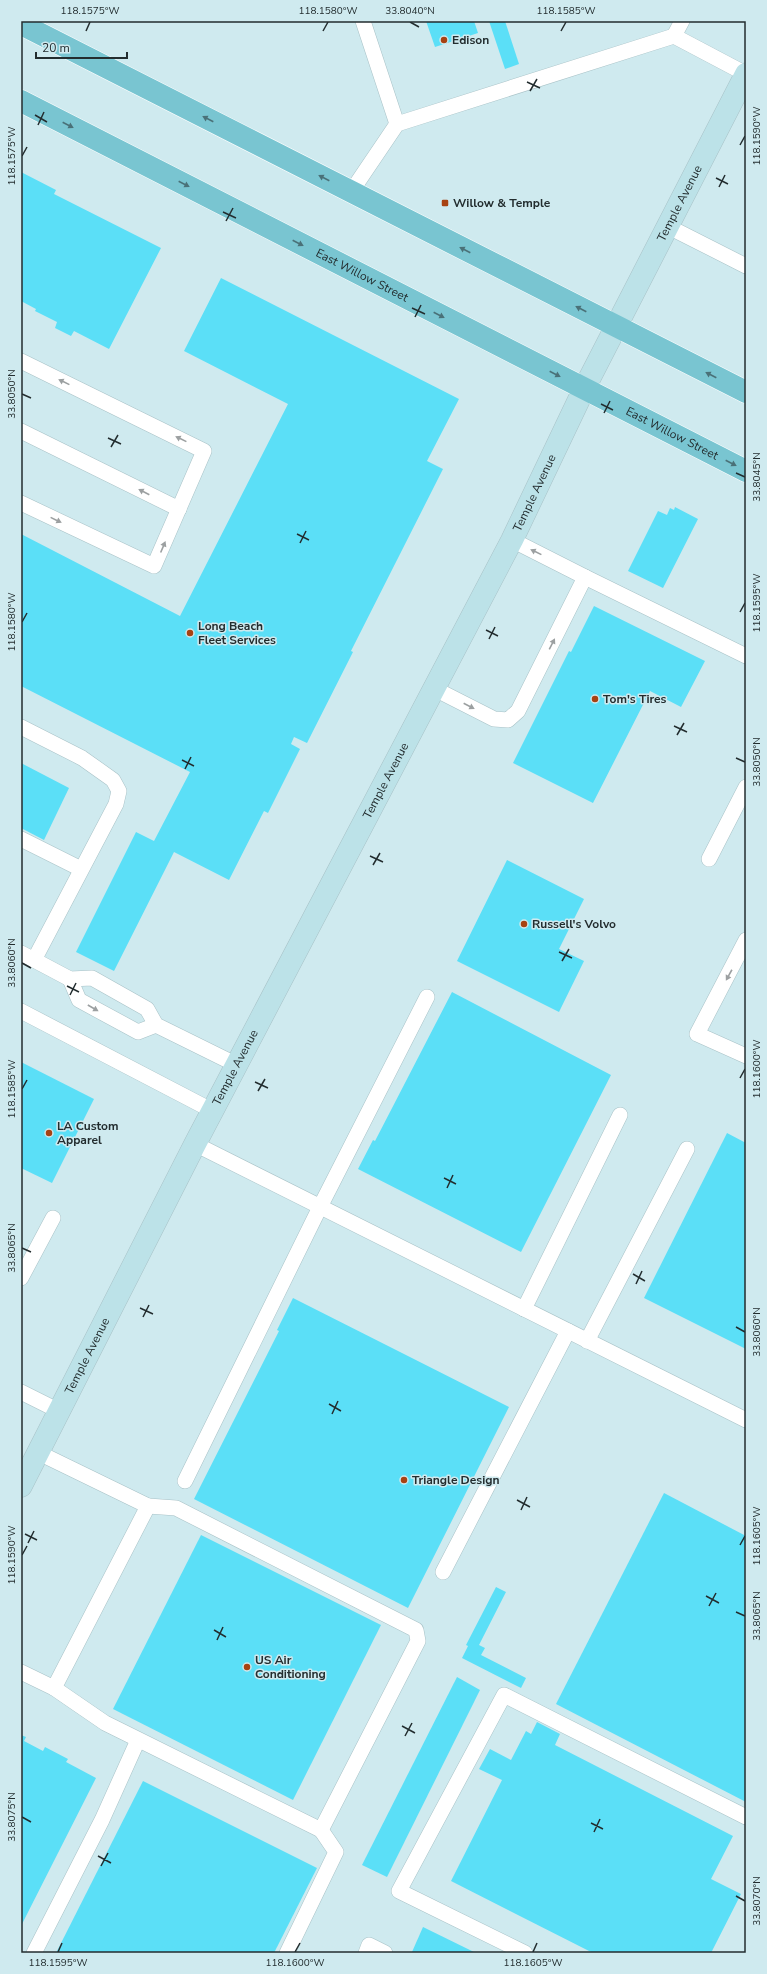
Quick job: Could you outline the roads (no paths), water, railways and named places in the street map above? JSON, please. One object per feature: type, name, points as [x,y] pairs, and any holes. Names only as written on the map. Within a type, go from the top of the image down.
[{"type":"main road","points":[[21,24],[746,392]]},
{"type":"main road","name":"Temple Avenue","points":[[21,1486],[195,1144],[512,540],[584,389],[746,74]]},
{"type":"main road","name":"East Willow Street","points":[[21,101],[746,471]]},
{"type":"lane","points":[[364,21],[397,124]]},
{"type":"lane","points":[[352,192],[397,124],[674,36],[682,21]]},
{"type":"lane","points":[[674,36],[746,74]]},
{"type":"lane","points":[[667,226],[746,266]]},
{"type":"lane","points":[[21,361],[204,451],[154,566],[21,503]]},
{"type":"lane","points":[[21,431],[179,509]]},
{"type":"lane","points":[[512,540],[746,656]]},
{"type":"lane","points":[[434,689],[494,719],[508,720],[518,711],[586,577]]},
{"type":"lane","points":[[21,727],[82,758],[113,780],[119,791],[116,804],[82,869],[28,957],[70,979],[92,978],[148,1009],[156,1025],[237,1065]]},
{"type":"lane","points":[[710,859],[746,787]]},
{"type":"lane","points":[[21,839],[82,869]]},
{"type":"lane","points":[[746,940],[697,1034],[746,1056]]},
{"type":"lane","points":[[70,979],[79,1000],[121,1024],[138,1032],[156,1025]]},
{"type":"lane","points":[[185,1481],[320,1207],[427,998]]},
{"type":"lane","points":[[21,1011],[213,1110]]},
{"type":"lane","points":[[524,1309],[620,1115]]},
{"type":"lane","points":[[195,1144],[746,1420]]},
{"type":"lane","points":[[587,1341],[687,1149]]},
{"type":"lane","points":[[21,1278],[53,1218]]},
{"type":"lane","points":[[443,1572],[568,1331]]},
{"type":"lane","points":[[21,1392],[59,1411]]},
{"type":"lane","points":[[37,1452],[148,1506],[176,1508],[416,1630],[418,1640],[320,1830]]},
{"type":"lane","points":[[54,1688],[148,1506]]},
{"type":"lane","points":[[21,1672],[54,1688],[105,1723],[320,1830],[336,1852],[287,1953]]},
{"type":"lane","points":[[525,1953],[399,1891],[504,1695],[746,1817]]},
{"type":"lane","points":[[34,1953],[102,1820],[138,1740]]},
{"type":"lane","points":[[366,1953],[369,1945],[385,1953]]},
{"type":"place","name":"Edison","points":[[444,40]]},
{"type":"place","name":"Willow & Temple","points":[[445,203]]},
{"type":"place","name":"Long Beach Fleet Services","points":[[190,633]]},
{"type":"place","name":"Tom's Tires","points":[[595,699]]},
{"type":"place","name":"Russell's Volvo","points":[[524,924]]},
{"type":"place","name":"LA Custom Apparel","points":[[49,1133]]},
{"type":"place","name":"Triangle Design","points":[[404,1480]]},
{"type":"place","name":"US Air Conditioning","points":[[247,1667]]}]
